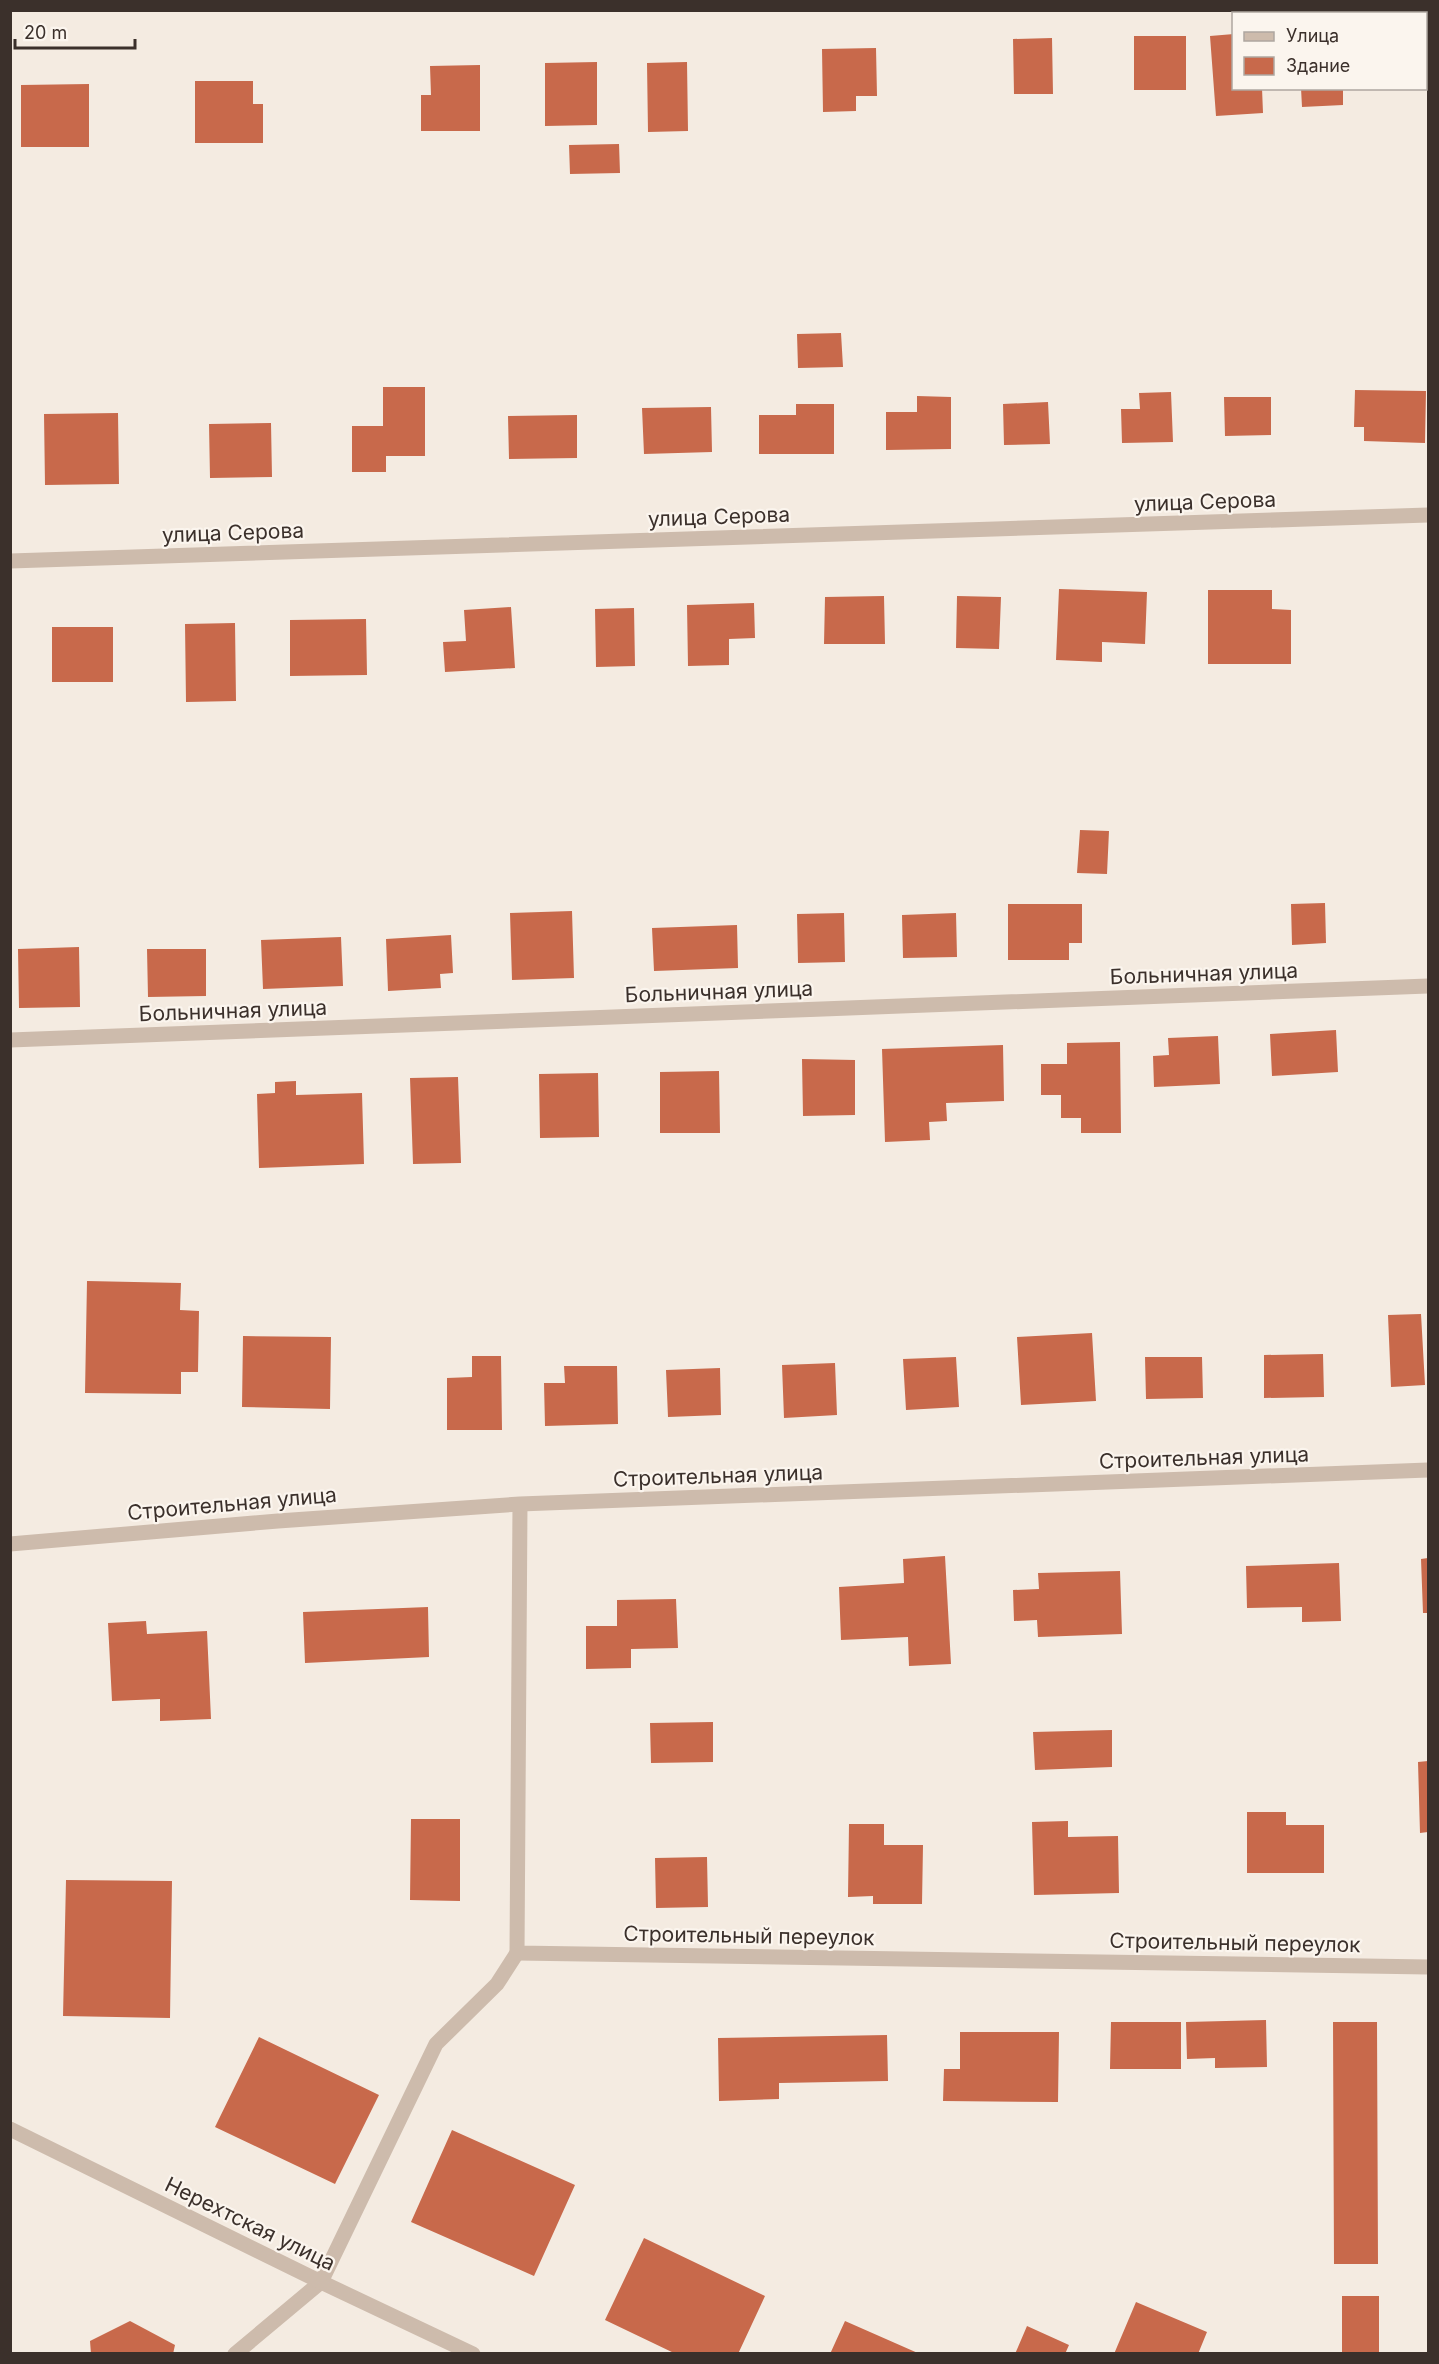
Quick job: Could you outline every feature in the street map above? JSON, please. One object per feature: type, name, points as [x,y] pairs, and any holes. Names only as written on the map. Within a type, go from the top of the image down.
[{"type":"street","name":"улица Серова","points":[[10,561],[1428,515]]},
{"type":"street","name":"Больничная улица","points":[[10,1040],[1428,986]]},
{"type":"street","name":"Строительная улица","points":[[10,1544],[278,1521],[520,1504],[1428,1470]]},
{"type":"street","points":[[235,2354],[321,2282],[436,2044],[497,1984],[517,1953],[520,1504]]},
{"type":"street","name":"Строительный переулок","points":[[517,1953],[1428,1968]]},
{"type":"street","name":"Нерехтская улица","points":[[10,2129],[473,2354]]},
{"type":"building","points":[[1427,15],[1428,15],[1427,68]]},
{"type":"building","points":[[1232,34],[1232,90],[1262,90],[1263,113],[1216,116],[1210,36]]},
{"type":"building","points":[[1134,36],[1186,36],[1186,90],[1134,90]]},
{"type":"building","points":[[1052,38],[1053,94],[1014,94],[1013,39]]},
{"type":"building","points":[[876,48],[877,96],[856,96],[856,111],[823,112],[822,49]]},
{"type":"building","points":[[597,62],[597,125],[545,126],[545,63]]},
{"type":"building","points":[[687,62],[688,131],[648,132],[647,63]]},
{"type":"building","points":[[480,65],[480,131],[421,131],[421,95],[431,95],[430,66]]},
{"type":"building","points":[[195,81],[253,81],[253,104],[263,104],[263,143],[195,143]]},
{"type":"building","points":[[89,84],[89,147],[21,147],[21,85]]},
{"type":"building","points":[[1301,90],[1343,90],[1343,105],[1302,107]]},
{"type":"building","points":[[619,144],[620,173],[570,174],[569,145]]},
{"type":"building","points":[[841,333],[843,367],[798,368],[797,334]]},
{"type":"building","points":[[383,387],[425,387],[425,456],[386,456],[386,472],[352,472],[352,426],[383,426]]},
{"type":"building","points":[[1355,390],[1426,391],[1425,443],[1364,441],[1364,427],[1354,427]]},
{"type":"building","points":[[1171,392],[1173,442],[1122,443],[1121,409],[1140,409],[1139,393]]},
{"type":"building","points":[[917,396],[951,397],[951,449],[886,450],[886,412],[917,412]]},
{"type":"building","points":[[1224,397],[1271,397],[1271,435],[1225,436]]},
{"type":"building","points":[[1048,402],[1050,444],[1004,445],[1003,404]]},
{"type":"building","points":[[796,404],[834,404],[834,454],[759,454],[759,415],[796,415]]},
{"type":"building","points":[[711,407],[712,452],[644,454],[642,408]]},
{"type":"building","points":[[118,413],[119,484],[45,485],[44,414]]},
{"type":"building","points":[[577,415],[577,458],[509,459],[508,416]]},
{"type":"building","points":[[271,423],[272,477],[210,478],[209,424]]},
{"type":"building","points":[[1059,589],[1147,592],[1145,644],[1102,642],[1102,662],[1056,660]]},
{"type":"building","points":[[1208,590],[1272,590],[1272,609],[1291,610],[1291,664],[1208,664]]},
{"type":"building","points":[[884,596],[885,644],[824,644],[825,597]]},
{"type":"building","points":[[957,596],[1001,597],[999,649],[956,648]]},
{"type":"building","points":[[754,603],[755,638],[729,639],[729,665],[688,666],[687,605]]},
{"type":"building","points":[[511,607],[515,668],[445,672],[443,642],[466,641],[464,610]]},
{"type":"building","points":[[634,608],[635,666],[596,667],[595,609]]},
{"type":"building","points":[[366,619],[367,675],[290,676],[290,620]]},
{"type":"building","points":[[235,623],[236,701],[186,702],[185,624]]},
{"type":"building","points":[[52,627],[113,627],[113,682],[52,682]]},
{"type":"building","points":[[1080,830],[1109,831],[1107,874],[1077,873]]},
{"type":"building","points":[[1325,903],[1326,943],[1292,945],[1291,904]]},
{"type":"building","points":[[1008,904],[1082,904],[1082,943],[1069,943],[1069,960],[1008,960]]},
{"type":"building","points":[[572,911],[574,978],[512,980],[510,913]]},
{"type":"building","points":[[844,913],[845,962],[798,963],[797,914]]},
{"type":"building","points":[[956,913],[957,957],[903,958],[902,915]]},
{"type":"building","points":[[737,925],[738,968],[654,971],[652,928]]},
{"type":"building","points":[[451,935],[453,973],[440,974],[441,988],[388,991],[386,939]]},
{"type":"building","points":[[341,937],[343,986],[263,989],[261,940]]},
{"type":"building","points":[[79,947],[80,1007],[19,1008],[18,949]]},
{"type":"building","points":[[147,949],[206,949],[206,996],[148,997]]},
{"type":"building","points":[[1336,1030],[1338,1072],[1272,1076],[1270,1034]]},
{"type":"building","points":[[1218,1036],[1220,1084],[1154,1087],[1153,1056],[1169,1055],[1168,1038]]},
{"type":"building","points":[[1120,1042],[1121,1133],[1081,1133],[1081,1118],[1061,1118],[1061,1095],[1041,1095],[1041,1064],[1067,1064],[1067,1043]]},
{"type":"building","points":[[1003,1045],[1004,1101],[946,1103],[947,1121],[929,1122],[930,1140],[885,1142],[882,1049]]},
{"type":"building","points":[[802,1059],[855,1060],[855,1115],[803,1116]]},
{"type":"building","points":[[719,1071],[720,1133],[660,1133],[660,1072]]},
{"type":"building","points":[[598,1073],[599,1137],[540,1138],[539,1074]]},
{"type":"building","points":[[458,1077],[461,1163],[413,1164],[410,1078]]},
{"type":"building","points":[[296,1081],[296,1095],[362,1093],[364,1164],[259,1168],[257,1094],[275,1093],[275,1082]]},
{"type":"building","points":[[87,1281],[181,1283],[180,1310],[199,1311],[198,1372],[181,1372],[181,1394],[85,1393]]},
{"type":"building","points":[[1421,1314],[1425,1385],[1391,1387],[1388,1315]]},
{"type":"building","points":[[1092,1333],[1096,1401],[1021,1405],[1017,1337]]},
{"type":"building","points":[[243,1336],[331,1337],[330,1409],[242,1407]]},
{"type":"building","points":[[1323,1354],[1324,1397],[1264,1398],[1264,1355]]},
{"type":"building","points":[[472,1356],[501,1356],[502,1430],[447,1430],[447,1378],[472,1377]]},
{"type":"building","points":[[956,1357],[959,1407],[906,1410],[903,1359]]},
{"type":"building","points":[[1145,1357],[1202,1357],[1203,1398],[1146,1399]]},
{"type":"building","points":[[835,1363],[837,1415],[784,1418],[782,1365]]},
{"type":"building","points":[[564,1366],[617,1366],[618,1424],[545,1426],[544,1383],[565,1383]]},
{"type":"building","points":[[720,1368],[721,1415],[668,1417],[666,1370]]},
{"type":"building","points":[[945,1556],[951,1664],[909,1666],[908,1637],[841,1640],[839,1587],[904,1583],[903,1559]]},
{"type":"building","points":[[1428,1558],[1428,1613],[1423,1613],[1421,1559]]},
{"type":"building","points":[[1339,1563],[1341,1621],[1302,1622],[1302,1607],[1247,1608],[1246,1566]]},
{"type":"building","points":[[1120,1571],[1122,1634],[1038,1637],[1037,1620],[1014,1621],[1013,1590],[1039,1589],[1038,1573]]},
{"type":"building","points":[[676,1599],[678,1648],[631,1649],[631,1668],[586,1669],[586,1626],[617,1626],[617,1600]]},
{"type":"building","points":[[428,1607],[429,1657],[305,1663],[303,1612]]},
{"type":"building","points":[[146,1621],[147,1634],[207,1631],[211,1719],[160,1721],[160,1699],[112,1701],[108,1623]]},
{"type":"building","points":[[713,1722],[713,1762],[651,1763],[650,1723]]},
{"type":"building","points":[[1112,1730],[1112,1767],[1035,1770],[1033,1732]]},
{"type":"building","points":[[1428,1761],[1428,1832],[1420,1833],[1418,1762]]},
{"type":"building","points":[[1247,1812],[1286,1812],[1286,1825],[1324,1825],[1324,1873],[1247,1873]]},
{"type":"building","points":[[411,1819],[460,1819],[460,1901],[410,1900]]},
{"type":"building","points":[[1068,1821],[1068,1837],[1118,1836],[1119,1893],[1034,1895],[1032,1822]]},
{"type":"building","points":[[849,1824],[884,1824],[884,1845],[923,1845],[922,1904],[873,1904],[873,1896],[848,1897]]},
{"type":"building","points":[[707,1857],[708,1907],[656,1908],[655,1858]]},
{"type":"building","points":[[66,1880],[172,1881],[170,2018],[63,2016]]},
{"type":"building","points":[[1266,2020],[1267,2067],[1215,2068],[1215,2058],[1187,2059],[1186,2022]]},
{"type":"building","points":[[1111,2022],[1181,2022],[1181,2069],[1110,2069]]},
{"type":"building","points":[[1333,2022],[1377,2022],[1378,2264],[1334,2264]]},
{"type":"building","points":[[960,2032],[1059,2032],[1058,2102],[943,2101],[944,2069],[960,2069]]},
{"type":"building","points":[[887,2035],[888,2081],[779,2083],[779,2099],[719,2101],[718,2038]]},
{"type":"building","points":[[259,2037],[379,2095],[335,2184],[215,2127]]},
{"type":"building","points":[[452,2130],[575,2185],[534,2276],[411,2222]]},
{"type":"building","points":[[644,2238],[765,2296],[738,2354],[676,2354],[605,2320]]},
{"type":"building","points":[[1342,2296],[1379,2296],[1379,2354],[1342,2354]]},
{"type":"building","points":[[1136,2302],[1207,2332],[1198,2354],[1114,2354]]},
{"type":"building","points":[[130,2321],[175,2345],[173,2354],[91,2354],[90,2341]]},
{"type":"building","points":[[845,2321],[920,2354],[830,2354]]},
{"type":"building","points":[[1027,2326],[1069,2345],[1065,2354],[1015,2354]]}]
